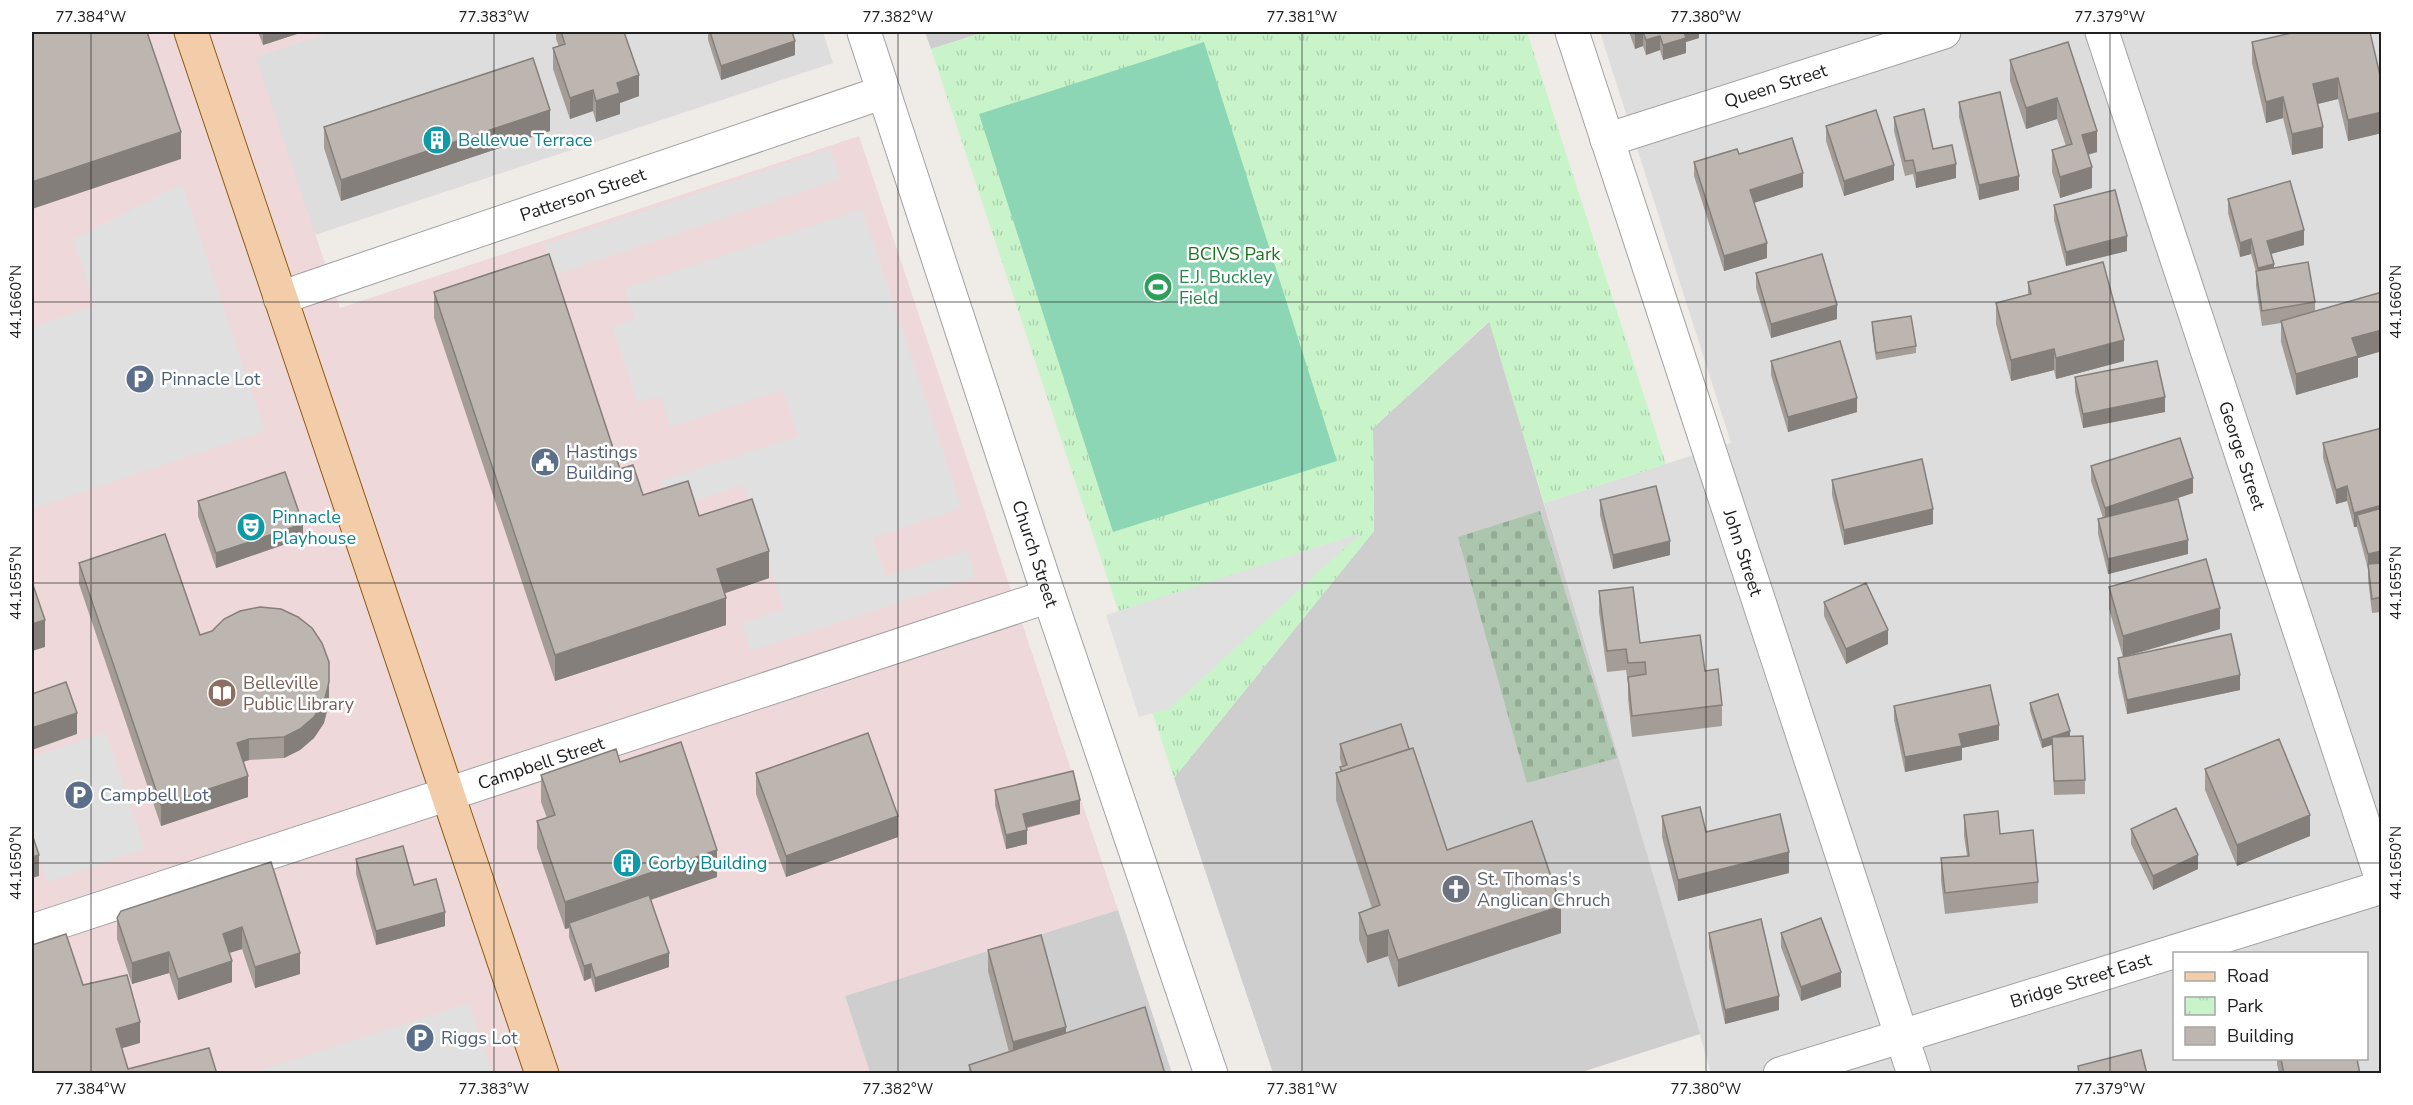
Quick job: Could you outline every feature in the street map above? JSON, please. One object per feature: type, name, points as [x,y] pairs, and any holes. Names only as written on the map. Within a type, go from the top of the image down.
[{"type":"main road","points":[[190,32],[542,1074]]},
{"type":"street","name":"Church Street","points":[[864,32],[1048,596],[1211,1074]]},
{"type":"street","name":"John Street","points":[[1572,32],[1914,1074]]},
{"type":"street","name":"Queen Street","points":[[1607,140],[1944,32]]},
{"type":"street","name":"George Street","points":[[2102,32],[2382,880]]},
{"type":"street","name":"Patterson Street","points":[[280,298],[884,92]]},
{"type":"street","name":"Campbell Street","points":[[32,931],[1048,596]]},
{"type":"street","name":"Bridge Street East","points":[[1780,1074],[2382,887]]},
{"type":"shaded area","points":[[32,32],[331,32],[256,57],[340,308],[859,136],[1118,910],[845,996],[870,1073],[32,1073]]},
{"type":"shaded area","points":[[331,32],[823,32],[833,63],[315,235],[255,57]]},
{"type":"shaded area","points":[[925,32],[985,32],[931,49]]},
{"type":"shaded area","points":[[1600,32],[2381,32],[2381,1073],[1711,1073],[1544,503],[1731,443]]},
{"type":"shaded area","points":[[830,149],[840,179],[554,275],[544,245]]},
{"type":"shaded area","name":"Pinnacle Lot","points":[[182,184],[265,431],[32,509],[32,328],[95,306],[73,239]]},
{"type":"shaded area","points":[[862,209],[962,508],[873,538],[886,576],[967,550],[976,577],[751,651],[742,623],[784,609],[743,485],[669,509],[660,481],[798,436],[783,390],[671,427],[660,396],[638,403],[612,327],[635,319],[625,288]]},
{"type":"shaded area","points":[[1490,321],[1700,1034],[1579,1073],[1273,1073],[1174,778],[1374,531],[1373,428]]},
{"type":"shaded area","points":[[1361,533],[1170,708],[1139,717],[1106,615]]},
{"type":"shaded area","name":"Campbell Lot","points":[[106,732],[145,849],[48,882],[32,833],[32,757]]},
{"type":"shaded area","points":[[1118,910],[1172,1073],[870,1073],[845,996]]},
{"type":"shaded area","name":"Riggs Lot","points":[[469,1003],[492,1073],[252,1073]]},
{"type":"green space","name":"BCIVS Park","points":[[985,32],[1527,32],[1666,464],[1544,503],[1489,321],[1373,428],[1374,531],[1174,778],[931,49]]},
{"type":"green space","name":"E.J. Buckley Field","points":[[1204,42],[1337,461],[1113,532],[979,114]]},
{"type":"green space","points":[[1540,511],[1617,758],[1527,783],[1458,537]]},
{"type":"building","points":[[32,32],[147,32],[181,132],[32,182]]},
{"type":"building","points":[[561,32],[624,32],[639,75],[617,83],[620,93],[596,101],[593,90],[570,98],[553,48],[565,44]]},
{"type":"building","points":[[710,32],[792,32],[795,41],[721,66]]},
{"type":"building","points":[[1643,32],[1684,32],[1686,38],[1663,45],[1660,36],[1646,40]]},
{"type":"building","points":[[2296,32],[2370,32],[2382,84],[2382,112],[2348,120],[2338,78],[2313,84],[2323,127],[2292,134],[2283,97],[2266,102],[2252,42]]},
{"type":"building","points":[[2068,42],[2097,131],[2082,135],[2092,167],[2060,177],[2052,150],[2072,144],[2057,98],[2026,108],[2010,60]]},
{"type":"building","name":"Bellevue Terrace","points":[[533,58],[550,110],[341,180],[324,127]]},
{"type":"building","points":[[2000,92],[2019,176],[1979,185],[1959,102]]},
{"type":"building","points":[[1924,109],[1933,149],[1952,145],[1956,164],[1916,173],[1913,160],[1905,161],[1894,117]]},
{"type":"building","points":[[1876,110],[1894,165],[1844,181],[1826,126]]},
{"type":"building","points":[[1792,138],[1803,173],[1750,190],[1767,243],[1724,256],[1694,162],[1737,149],[1739,154]]},
{"type":"building","points":[[2290,181],[2304,230],[2267,241],[2274,264],[2258,268],[2251,239],[2240,243],[2228,199]]},
{"type":"building","points":[[2115,190],[2127,236],[2066,252],[2054,205]]},
{"type":"building","name":"Hastings Building","points":[[549,254],[620,469],[633,465],[643,495],[688,481],[699,516],[752,499],[769,551],[717,569],[726,598],[555,655],[434,292]]},
{"type":"building","points":[[1822,254],[1837,305],[1771,324],[1756,273]]},
{"type":"building","points":[[2103,262],[2124,340],[2056,358],[2054,349],[2011,360],[1996,303],[2031,294],[2028,282]]},
{"type":"building","points":[[2308,262],[2315,302],[2262,311],[2256,271]]},
{"type":"building","points":[[2382,292],[2382,330],[2352,338],[2358,356],[2296,374],[2281,321]]},
{"type":"building","points":[[1911,316],[1916,346],[1876,353],[1872,322]]},
{"type":"building","points":[[1840,341],[1857,398],[1788,417],[1771,361]]},
{"type":"building","points":[[2157,361],[2165,397],[2083,414],[2075,377]]},
{"type":"building","points":[[2382,428],[2382,505],[2354,513],[2347,486],[2336,490],[2323,443]]},
{"type":"building","points":[[2180,438],[2193,478],[2105,508],[2091,466]]},
{"type":"building","points":[[1922,459],[1933,509],[1844,530],[1832,480]]},
{"type":"building","name":"Pinnacle Playhouse","points":[[285,472],[303,524],[216,553],[198,501]]},
{"type":"building","points":[[1656,486],[1670,541],[1613,555],[1600,500]]},
{"type":"building","points":[[2178,499],[2188,540],[2108,559],[2098,519]]},
{"type":"building","points":[[2382,508],[2382,551],[2368,554],[2357,515]]},
{"type":"building","name":"Belleville Public Library","points":[[165,534],[200,635],[212,631],[224,619],[240,611],[260,607],[281,609],[298,617],[312,628],[322,643],[329,662],[329,682],[324,702],[314,717],[300,729],[284,737],[249,739],[237,743],[248,776],[161,805],[79,563]]},
{"type":"building","points":[[2206,559],[2220,608],[2123,636],[2109,587]]},
{"type":"building","points":[[2382,563],[2382,597],[2372,599],[2368,564]]},
{"type":"building","points":[[32,582],[45,620],[32,624]]},
{"type":"building","points":[[1866,583],[1888,630],[1846,649],[1824,602]]},
{"type":"building","points":[[1633,587],[1640,643],[1700,635],[1705,671],[1718,669],[1722,705],[1632,716],[1628,677],[1646,674],[1645,662],[1628,663],[1626,649],[1607,651],[1599,591]]},
{"type":"building","points":[[2231,634],[2240,675],[2127,700],[2118,658]]},
{"type":"building","points":[[66,682],[77,713],[32,728],[32,694]]},
{"type":"building","points":[[1990,685],[1999,725],[1959,734],[1962,746],[1905,757],[1894,706]]},
{"type":"building","points":[[2058,694],[2070,731],[2042,740],[2030,703]]},
{"type":"building","points":[[1401,724],[1409,749],[1342,771],[1340,767],[1347,765],[1340,744]]},
{"type":"building","points":[[868,733],[898,816],[786,856],[756,773]]},
{"type":"building","points":[[2083,736],[2085,780],[2054,781],[2052,737]]},
{"type":"building","points":[[2279,739],[2310,815],[2237,845],[2205,769]]},
{"type":"building","name":"Corby Building","points":[[681,742],[717,850],[565,902],[537,821],[555,815],[541,775],[616,749],[620,762]]},
{"type":"building","name":"St. Thomas's Anglican Chruch","points":[[1413,748],[1447,850],[1532,821],[1561,906],[1398,960],[1388,930],[1367,936],[1359,913],[1380,905],[1336,773]]},
{"type":"building","points":[[1073,771],[1080,800],[1023,814],[1027,830],[1006,835],[995,790]]},
{"type":"building","points":[[1700,807],[1706,832],[1780,814],[1789,852],[1678,880],[1662,816]]},
{"type":"building","points":[[2176,808],[2198,855],[2153,876],[2131,829]]},
{"type":"building","points":[[1998,811],[2000,834],[2033,830],[2038,882],[1945,893],[1941,858],[1969,856],[1964,815]]},
{"type":"building","points":[[32,834],[39,855],[32,857]]},
{"type":"building","points":[[403,846],[414,885],[436,879],[445,912],[376,931],[356,859]]},
{"type":"building","points":[[271,862],[300,953],[255,967],[242,927],[223,934],[232,961],[178,979],[169,952],[132,963],[117,918],[121,911]]},
{"type":"building","points":[[649,895],[669,953],[595,978],[591,964],[584,966],[569,923]]},
{"type":"building","points":[[1821,918],[1841,972],[1801,987],[1781,933]]},
{"type":"building","points":[[1761,919],[1779,996],[1725,1010],[1709,933]]},
{"type":"building","points":[[66,934],[83,985],[127,975],[140,1022],[116,1029],[128,1069],[209,1048],[217,1074],[32,1074],[32,945]]},
{"type":"building","points":[[1041,935],[1066,1027],[1013,1042],[988,950]]},
{"type":"building","points":[[1145,1007],[1165,1074],[972,1074],[969,1065]]},
{"type":"building","points":[[2141,1050],[2147,1074],[2079,1074],[2078,1066]]},
{"type":"building","points":[[2281,1060],[2357,1060],[2360,1074],[2284,1074]]},
{"type":"place","name":"Bellevue Terrace","points":[[437,140]]},
{"type":"place","name":"E.J. Buckley Field","points":[[1158,287]]},
{"type":"place","name":"Pinnacle Lot","points":[[140,379]]},
{"type":"place","name":"Hastings Building","points":[[545,462]]},
{"type":"place","name":"Pinnacle Playhouse","points":[[251,527]]},
{"type":"place","name":"Belleville Public Library","points":[[222,693]]},
{"type":"place","name":"Campbell Lot","points":[[79,795]]},
{"type":"place","name":"Corby Building","points":[[627,863]]},
{"type":"place","name":"St. Thomas's Anglican Chruch","points":[[1456,889]]},
{"type":"place","name":"Riggs Lot","points":[[420,1038]]}]
